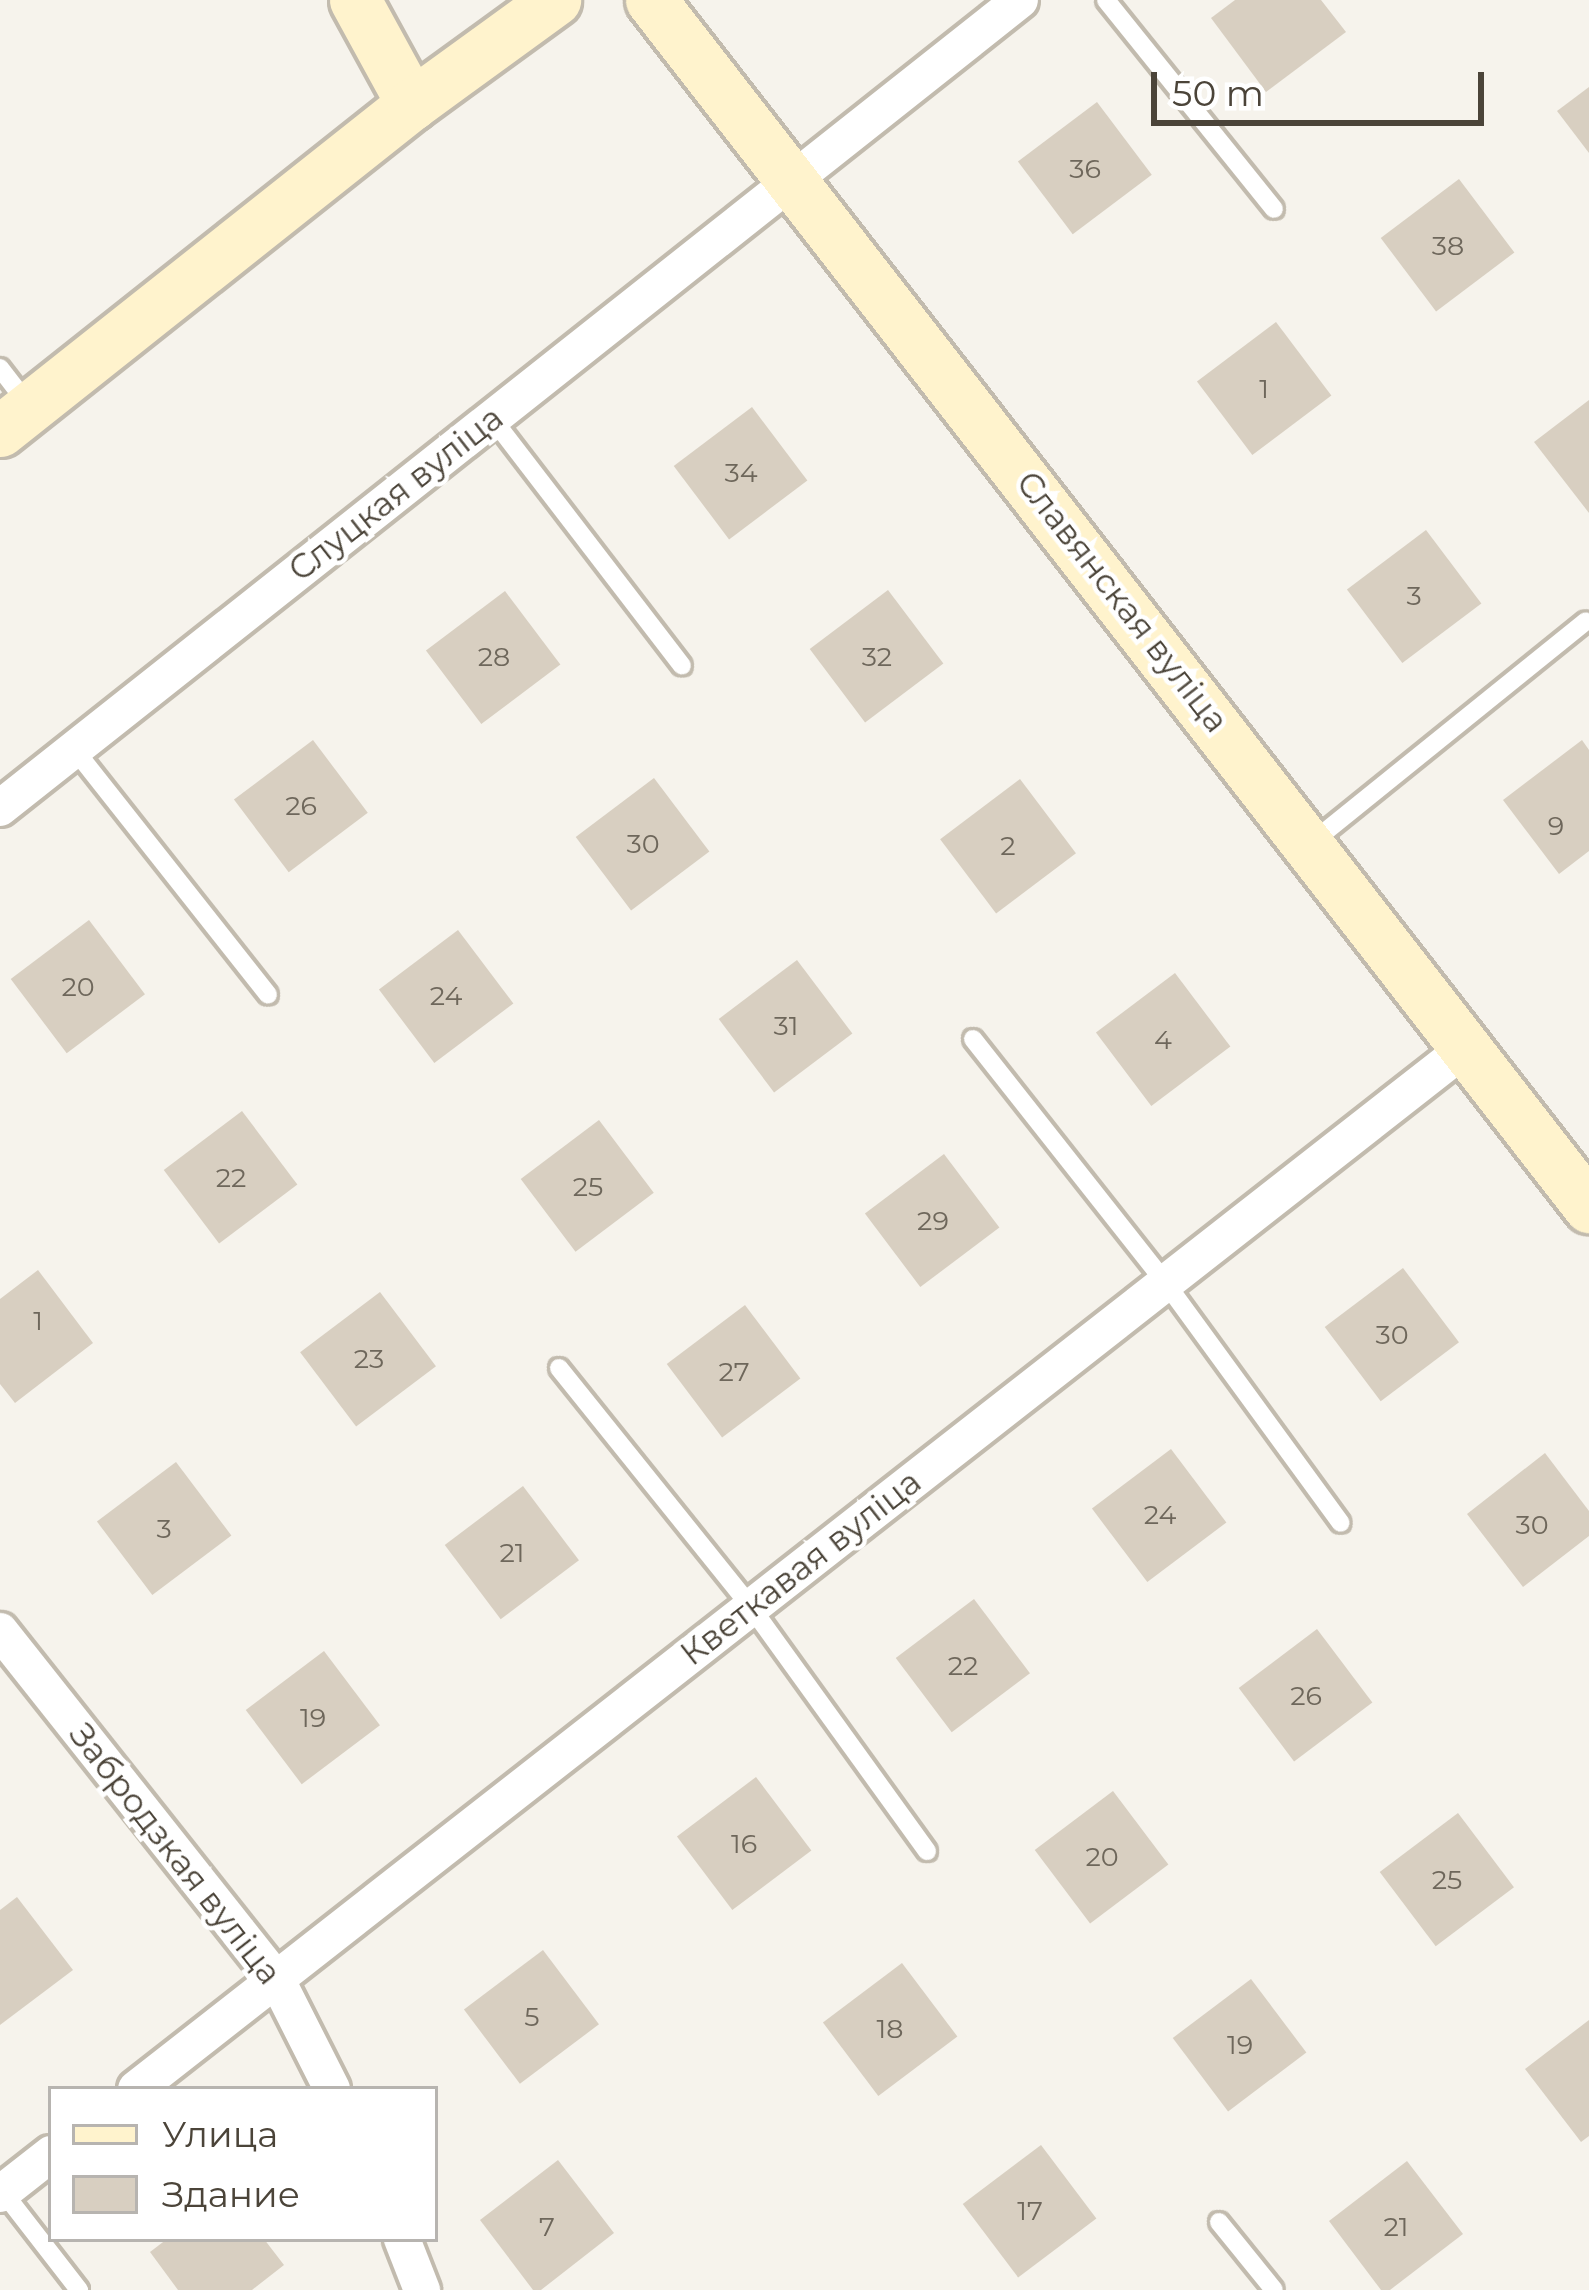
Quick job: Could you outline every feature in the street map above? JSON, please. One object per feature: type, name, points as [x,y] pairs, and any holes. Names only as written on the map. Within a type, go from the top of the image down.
[{"type":"street","points":[[355,0],[412,104]]},
{"type":"street","points":[[16,419],[412,104],[555,0]]},
{"type":"street","name":"Славянская вуліца","points":[[651,0],[1311,843],[1589,1208]]},
{"type":"street","name":"Слуцкая вуліца","points":[[0,808],[1019,0]]},
{"type":"street","name":"Кветкавая вуліца","points":[[140,2086],[1467,1047]]},
{"type":"street","name":"Забродзкая вуліца","points":[[0,1630],[277,1980],[330,2086]]},
{"type":"street","points":[[1,2191],[48,2157]]},
{"type":"street","points":[[403,2242],[422,2290]]},
{"type":"lane","points":[[1106,0],[1274,209]]},
{"type":"lane","points":[[0,368],[16,419]]},
{"type":"lane","points":[[492,418],[682,666]]},
{"type":"lane","points":[[1311,843],[1586,621]]},
{"type":"lane","points":[[74,749],[268,995]]},
{"type":"lane","points":[[973,1039],[1165,1282],[1341,1522]]},
{"type":"lane","points":[[559,1368],[751,1607],[927,1851]]},
{"type":"lane","points":[[1,2191],[79,2290]]},
{"type":"lane","points":[[1219,2222],[1274,2290]]},
{"type":"building","points":[[1235,0],[1321,0],[1346,32],[1266,92],[1211,18]]},
{"type":"building","points":[[1589,87],[1589,153],[1557,111]]},
{"type":"building","points":[[1097,102],[1152,175],[1073,234],[1018,162]]},
{"type":"building","points":[[1459,179],[1514,252],[1436,311],[1381,238]]},
{"type":"building","points":[[1276,322],[1331,395],[1252,455],[1197,382]]},
{"type":"building","points":[[1589,400],[1589,513],[1534,442]]},
{"type":"building","points":[[752,407],[807,480],[729,539],[674,466]]},
{"type":"building","points":[[1426,530],[1481,603],[1402,663],[1347,590]]},
{"type":"building","points":[[888,590],[943,663],[865,722],[810,649]]},
{"type":"building","points":[[505,591],[560,664],[481,724],[426,651]]},
{"type":"building","points":[[313,740],[368,813],[289,872],[234,800]]},
{"type":"building","points":[[1582,740],[1589,750],[1589,851],[1559,874],[1503,800]]},
{"type":"building","points":[[654,778],[709,851],[631,910],[576,837]]},
{"type":"building","points":[[1020,779],[1076,853],[996,913],[940,839]]},
{"type":"building","points":[[89,920],[145,994],[67,1053],[11,979]]},
{"type":"building","points":[[458,930],[513,1003],[434,1063],[379,990]]},
{"type":"building","points":[[797,960],[852,1033],[774,1092],[719,1019]]},
{"type":"building","points":[[1175,973],[1230,1046],[1151,1106],[1096,1033]]},
{"type":"building","points":[[242,1111],[297,1184],[219,1243],[164,1170]]},
{"type":"building","points":[[599,1120],[654,1193],[575,1252],[521,1179]]},
{"type":"building","points":[[944,1154],[999,1227],[920,1287],[865,1214]]},
{"type":"building","points":[[1403,1268],[1459,1342],[1381,1401],[1325,1327]]},
{"type":"building","points":[[38,1270],[93,1343],[15,1403],[0,1384],[0,1299]]},
{"type":"building","points":[[380,1292],[436,1366],[356,1426],[300,1352]]},
{"type":"building","points":[[745,1305],[800,1378],[722,1437],[667,1364]]},
{"type":"building","points":[[1171,1449],[1226,1522],[1147,1582],[1092,1509]]},
{"type":"building","points":[[1545,1453],[1589,1511],[1589,1536],[1523,1587],[1467,1514]]},
{"type":"building","points":[[176,1462],[231,1535],[152,1595],[97,1522]]},
{"type":"building","points":[[523,1486],[579,1560],[501,1619],[445,1545]]},
{"type":"building","points":[[974,1599],[1030,1673],[952,1732],[896,1658]]},
{"type":"building","points":[[1317,1629],[1372,1702],[1294,1761],[1239,1688]]},
{"type":"building","points":[[324,1651],[380,1725],[302,1784],[246,1710]]},
{"type":"building","points":[[756,1777],[811,1850],[732,1910],[677,1837]]},
{"type":"building","points":[[1113,1791],[1168,1864],[1090,1923],[1035,1850]]},
{"type":"building","points":[[1458,1813],[1514,1887],[1436,1946],[1380,1872]]},
{"type":"building","points":[[17,1897],[73,1970],[0,2025],[0,1910]]},
{"type":"building","points":[[543,1950],[599,2024],[520,2084],[464,2010]]},
{"type":"building","points":[[902,1963],[957,2036],[878,2096],[823,2023]]},
{"type":"building","points":[[1251,1979],[1306,2052],[1228,2111],[1173,2038]]},
{"type":"building","points":[[1589,2020],[1589,2136],[1581,2142],[1525,2069]]},
{"type":"building","points":[[1041,2145],[1096,2218],[1018,2277],[963,2204]]},
{"type":"building","points":[[558,2160],[614,2233],[541,2290],[533,2290],[480,2220]]},
{"type":"building","points":[[1407,2161],[1463,2234],[1390,2290],[1381,2290],[1329,2221]]},
{"type":"building","points":[[163,2242],[266,2242],[284,2265],[252,2290],[178,2290],[150,2252]]}]
